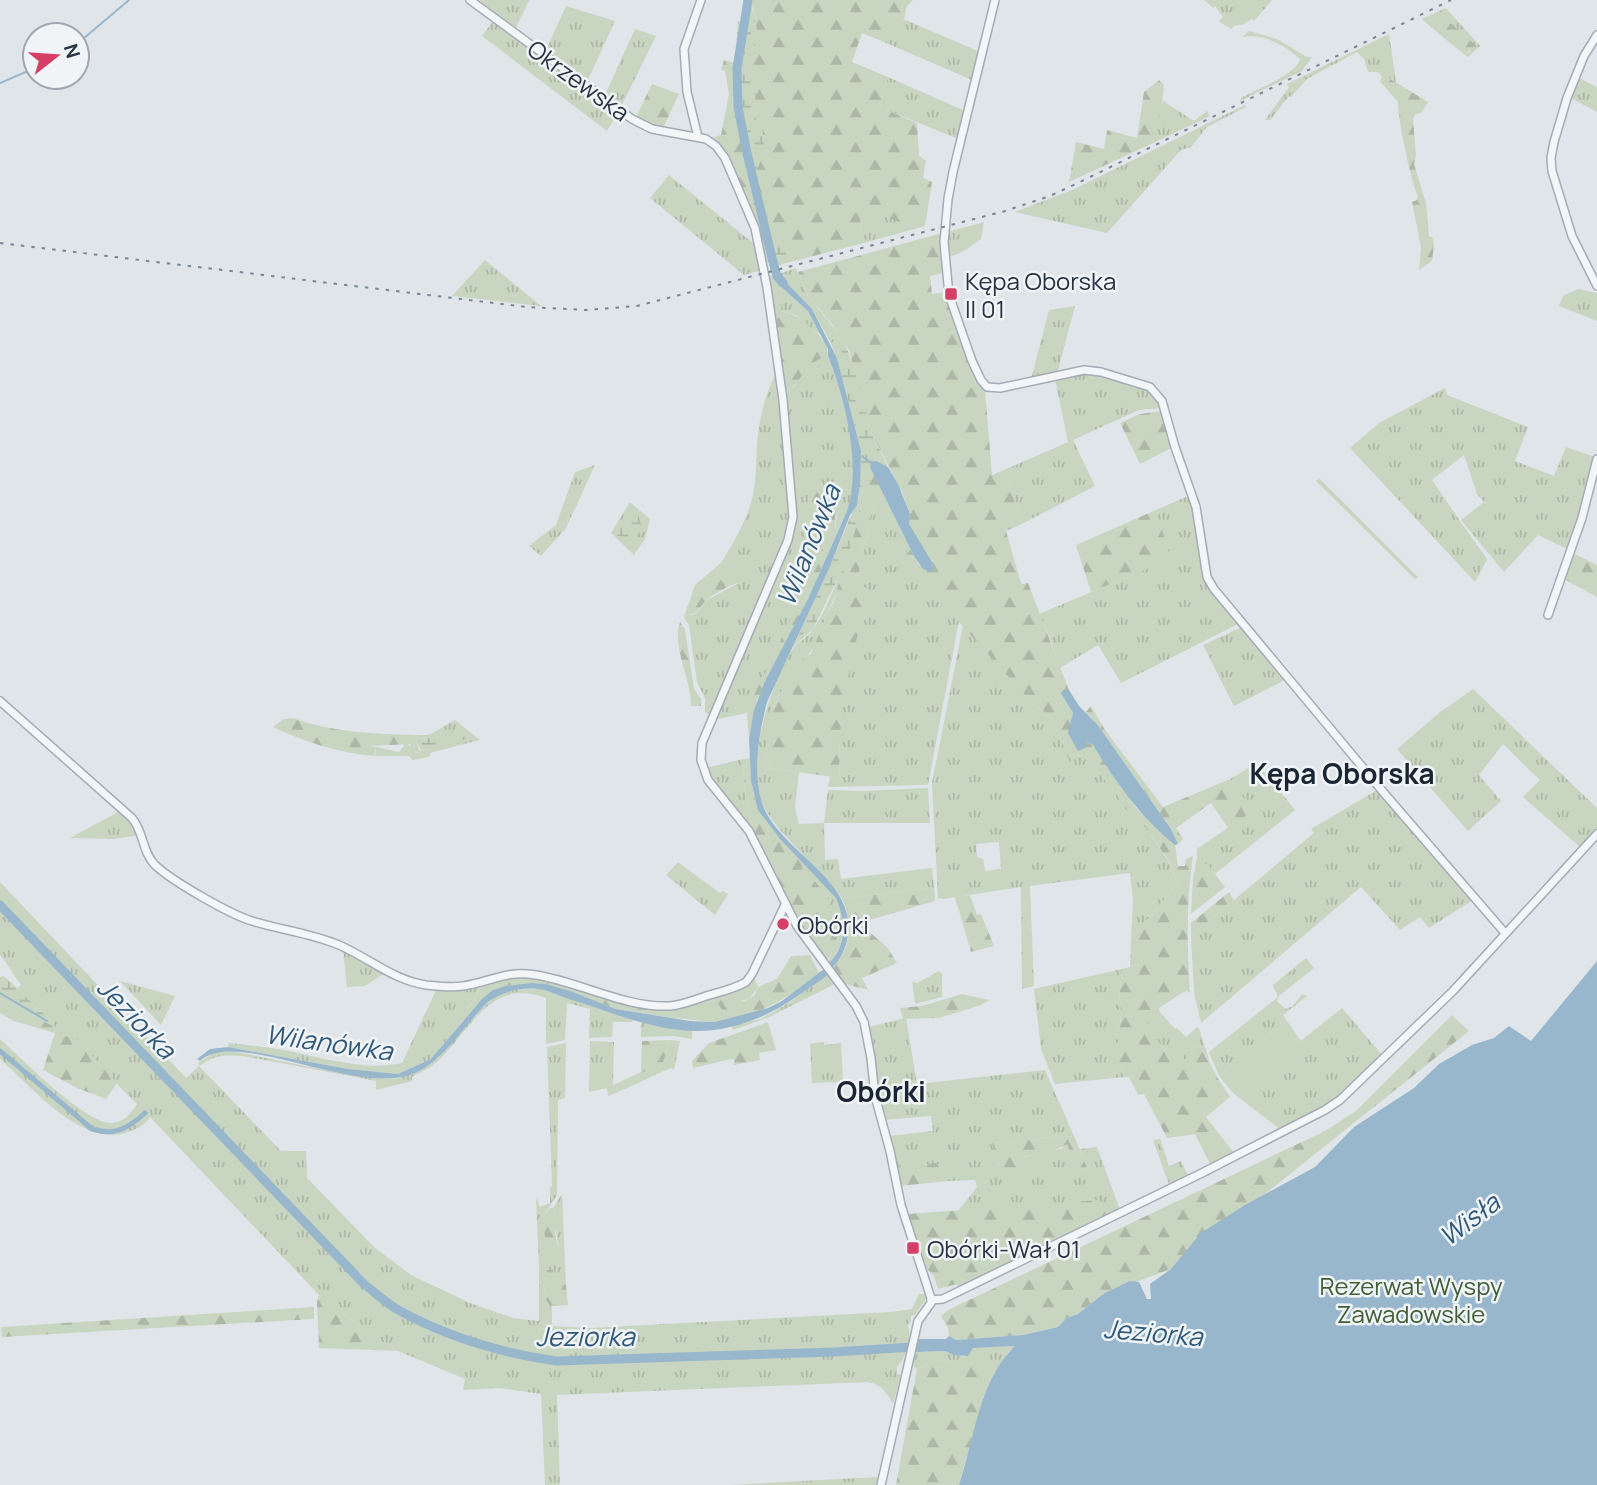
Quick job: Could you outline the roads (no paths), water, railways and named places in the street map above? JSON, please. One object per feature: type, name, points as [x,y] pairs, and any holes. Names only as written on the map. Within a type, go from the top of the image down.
[{"type":"street","name":"Okrzewska","points":[[470,0],[632,119],[662,132],[698,137]]},
{"type":"street","points":[[701,0],[684,49],[689,106],[698,137],[711,142],[725,158],[746,203],[760,247],[783,400],[793,517],[788,540],[702,743],[701,760],[708,780],[758,846],[797,926],[856,1006],[864,1022],[870,1048],[875,1096],[899,1198],[931,1300],[920,1315],[881,1485]]},
{"type":"street","points":[[995,0],[953,172],[944,227],[944,258],[949,295],[981,380],[990,388],[1000,388],[1092,370],[1154,389],[1162,401],[1196,507],[1201,548],[1214,589],[1396,808],[1505,933]]},
{"type":"street","points":[[1597,34],[1587,48],[1567,98],[1551,158],[1552,171],[1572,236],[1597,286]]},
{"type":"street","points":[[1548,615],[1582,518],[1597,459]]},
{"type":"street","points":[[0,701],[132,818],[142,833],[149,857],[157,867],[243,918],[324,939],[342,946],[392,975],[417,983],[456,987],[472,985],[506,973],[522,973],[562,980],[635,1002],[663,1006],[682,1004],[746,982],[785,905]]},
{"type":"street","points":[[931,1300],[943,1299],[1325,1110],[1353,1088],[1417,1028],[1597,834]]},
{"type":"water","points":[[778,274],[812,309],[837,358],[861,451],[857,505],[850,515],[829,569],[767,702],[758,752],[759,791],[771,820],[783,836],[829,881],[840,897],[847,915],[846,944],[832,968],[828,964],[839,949],[843,933],[842,915],[836,898],[780,839],[758,810],[751,781],[749,739],[754,710],[765,681],[808,599],[847,511],[853,474],[850,433],[828,349],[808,311],[779,285],[774,275]]},
{"type":"water","points":[[876,461],[888,467],[898,484],[910,514],[909,524],[932,562],[931,572],[923,569],[914,556],[870,467],[871,462]]},
{"type":"water","points":[[1063,690],[1069,690],[1079,706],[1097,724],[1171,829],[1178,844],[1175,845],[1163,835],[1140,811],[1093,745],[1087,742],[1085,748],[1078,751],[1068,733],[1073,713],[1061,693]]},
{"type":"water","name":"Rezerwat Wyspy Zawadowskie","points":[[1597,961],[1597,1485],[959,1485],[985,1393],[1003,1360],[1015,1346],[973,1348],[968,1356],[954,1355],[945,1351],[916,1352],[919,1339],[946,1339],[949,1336],[956,1340],[1023,1335],[1058,1327],[1103,1294],[1130,1281],[1139,1282],[1147,1299],[1151,1299],[1150,1284],[1171,1269],[1201,1233],[1245,1205],[1315,1167],[1354,1127],[1414,1088],[1439,1064],[1472,1045],[1494,1038],[1509,1026],[1531,1041]]},
{"type":"water","points":[[824,969],[828,975],[775,1010],[747,1022],[714,1030],[658,1027],[542,990],[512,991],[488,1002],[445,1051],[426,1067],[415,1073],[391,1078],[362,1077],[241,1052],[217,1053],[200,1061],[197,1059],[210,1049],[228,1047],[348,1069],[398,1074],[431,1059],[482,999],[493,990],[505,986],[546,984],[616,1009],[690,1021],[715,1022],[768,1008],[782,1001]]},
{"type":"waterway","points":[[91,32],[129,0]]},
{"type":"waterway","name":"Wilanówka","points":[[748,0],[737,68],[738,107],[772,258],[777,276],[783,283]]},
{"type":"waterway","points":[[0,83],[21,74]]},
{"type":"waterway","points":[[862,456],[871,463]]},
{"type":"waterway","name":"Jeziorka","points":[[0,905],[364,1284],[395,1308],[418,1320],[475,1343],[556,1361],[834,1352],[928,1346]]},
{"type":"waterway","points":[[0,993],[47,1021]]},
{"type":"waterway","points":[[0,1051],[92,1129],[107,1132],[120,1130],[145,1113]]},
{"type":"railway","points":[[0,243],[527,307],[586,310],[637,306],[1005,211],[1050,196],[1451,0]]},
{"type":"place","name":"Kępa Oborska II 01","points":[[951,294]]},
{"type":"place","name":"Obórki","points":[[783,924]]},
{"type":"place","name":"Obórki-Wał 01","points":[[913,1248]]},
{"type":"district","name":"Kępa Oborska","points":[[1342,773]]},
{"type":"district","name":"Obórki","points":[[881,1091]]},
{"type":"water label","name":"Wisła","points":[[1469,1219]]}]
